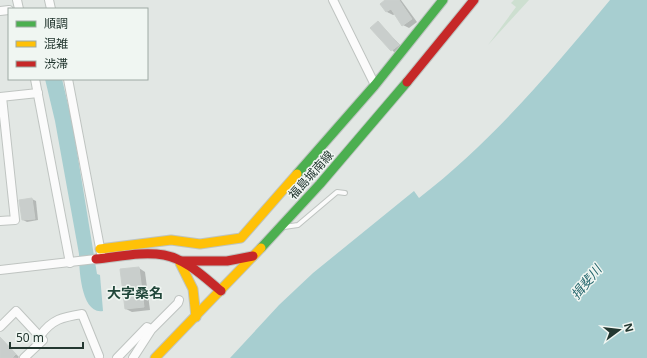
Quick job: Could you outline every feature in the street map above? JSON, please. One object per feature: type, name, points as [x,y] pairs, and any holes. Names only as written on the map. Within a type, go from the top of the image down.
[{"type":"street","points":[[333,0],[375,85]]},
{"type":"street","points":[[100,249],[170,240],[200,244],[241,238],[375,85],[443,0]]},
{"type":"street","name":"福島城南線","points":[[155,358],[255,256],[359,140],[474,0]]},
{"type":"street","points":[[35,80],[70,263]]},
{"type":"street","points":[[68,80],[100,249],[99,259]]},
{"type":"street","points":[[0,221],[15,220],[1,97],[38,93]]},
{"type":"street","points":[[0,270],[144,254],[164,255],[195,270],[221,291]]},
{"type":"street","points":[[179,261],[230,262],[255,256]]},
{"type":"street","points":[[179,261],[192,285],[197,303],[196,317]]},
{"type":"street","points":[[133,358],[151,330],[178,303],[179,300]]},
{"type":"street","points":[[0,327],[16,311],[40,336],[43,340],[24,358]]},
{"type":"street","points":[[40,336],[44,330],[60,318],[82,314],[98,357]]},
{"type":"street","points":[[117,358],[147,327],[151,330]]},
{"type":"lane","points":[[280,228],[298,225],[337,192],[345,193]]},
{"type":"green space","points":[[514,0],[529,0],[488,45],[516,7],[511,3]]},
{"type":"water","name":"揖斐川","points":[[610,0],[647,0],[647,358],[230,358],[279,305],[313,273],[414,191],[419,198],[472,153],[543,79]]},
{"type":"water","points":[[45,80],[62,80],[72,121],[97,274],[100,275],[103,311],[96,310],[90,306],[83,289],[79,254],[55,121]]},
{"type":"building","points":[[385,0],[399,0],[412,19],[402,26],[391,9],[386,12],[380,4]]},
{"type":"building","points":[[378,21],[399,45],[391,51],[370,28]]},
{"type":"building","points":[[32,198],[35,219],[22,220],[19,200]]},
{"type":"building","points":[[139,267],[144,307],[125,309],[120,269]]},
{"type":"building","points":[[0,337],[16,354],[12,358],[0,358]]},
{"type":"traffic: fast","points":[[297,174],[375,85],[443,0]]},
{"type":"traffic: fast","points":[[261,248],[320,184],[407,82]]},
{"type":"traffic: slow","points":[[100,249],[171,240],[200,244],[241,238],[297,174]]},
{"type":"traffic: slow","points":[[155,358],[261,248]]},
{"type":"traffic: slow","points":[[180,263],[193,289],[196,317]]},
{"type":"traffic: jam","points":[[407,82],[474,0]]},
{"type":"traffic: jam","points":[[96,259],[139,254],[156,254],[172,257],[187,264],[221,291]]},
{"type":"traffic: jam","points":[[183,261],[227,261],[253,256]]},
{"type":"district","name":"大字桑名","points":[[135,293]]}]
